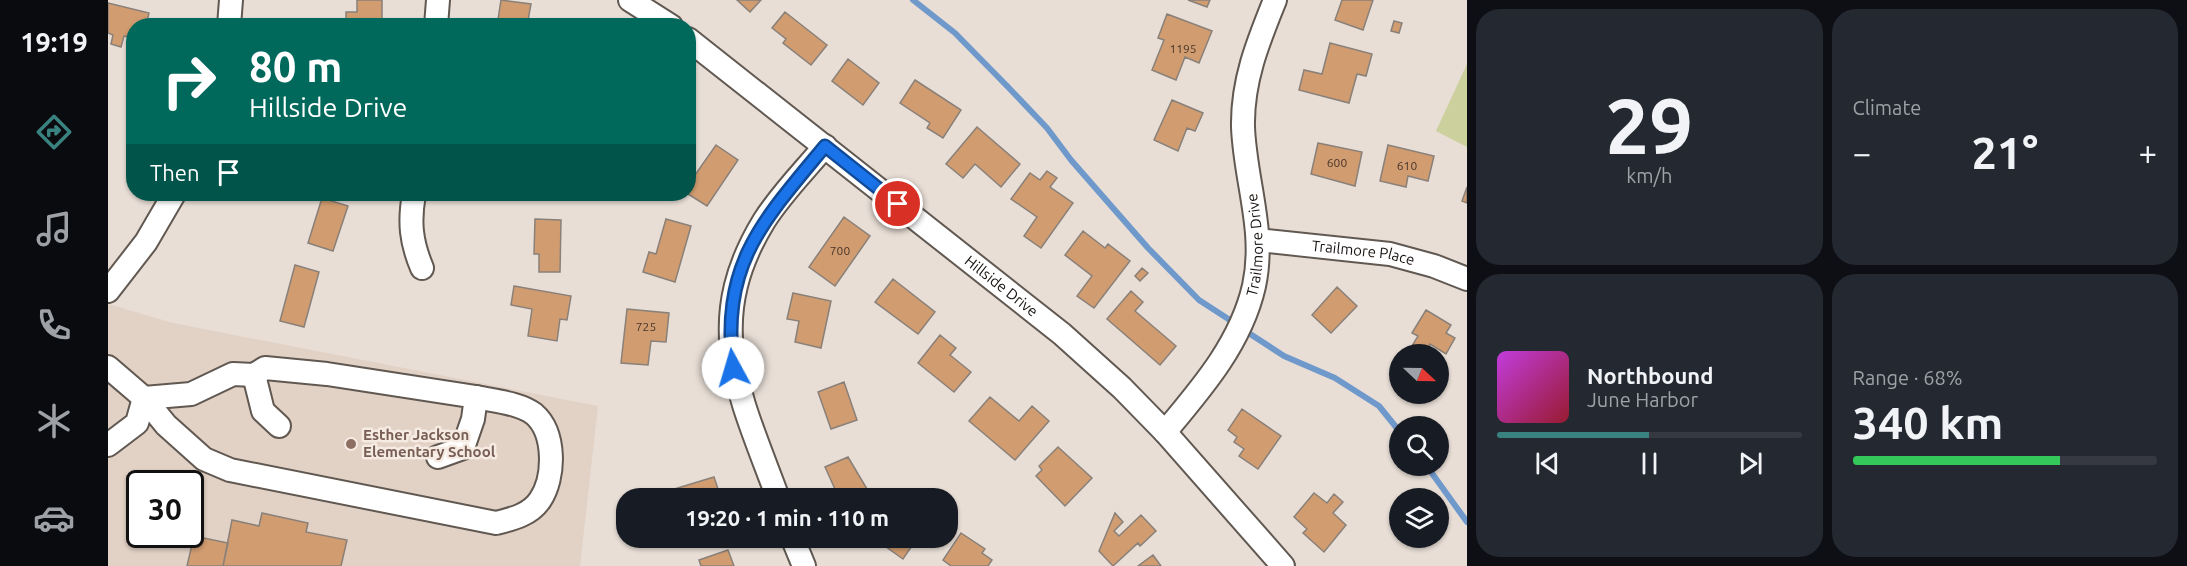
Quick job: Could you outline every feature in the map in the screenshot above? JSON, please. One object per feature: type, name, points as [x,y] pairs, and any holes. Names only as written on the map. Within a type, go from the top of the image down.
[{"type":"street","points":[[230,18],[231,0]]},
{"type":"street","points":[[437,18],[438,0]]},
{"type":"street","points":[[630,0],[658,18]]},
{"type":"street","name":"Trailmore Drive","points":[[1165,432],[1205,384],[1237,334],[1254,285],[1258,240],[1256,207],[1243,130],[1243,104],[1250,65],[1275,0]]},
{"type":"street","name":"Hillside Drive","points":[[696,45],[1062,334],[1122,388],[1165,432],[1283,566]]},
{"type":"street","points":[[775,488],[733,368],[730,311],[744,256],[766,218],[825,146]]},
{"type":"street","points":[[111,283],[146,242],[170,201]]},
{"type":"street","points":[[413,201],[409,218],[412,245],[422,268]]},
{"type":"street","name":"Trailmore Place","points":[[1258,240],[1390,254],[1434,266],[1467,279]]},
{"type":"street","points":[[108,367],[144,398],[166,425],[204,459],[230,470],[496,523],[516,518],[529,511],[540,500],[551,469],[550,449],[545,428],[534,414],[520,408],[476,397],[327,374],[265,368],[254,375],[233,374],[191,394],[144,398]]},
{"type":"street","points":[[254,375],[263,411],[279,426]]},
{"type":"street","points":[[438,457],[463,448],[474,419],[476,397]]},
{"type":"street","points":[[108,445],[137,423],[144,398]]},
{"type":"street","points":[[797,548],[804,566]]},
{"type":"shaded area","name":"Esther Jackson Elementary School","points":[[108,304],[173,323],[598,406],[580,566],[108,566]]},
{"type":"green space","points":[[1467,64],[1467,147],[1436,131]]},
{"type":"building","points":[[357,0],[382,0],[382,18],[346,18],[346,12],[357,12]]},
{"type":"building","points":[[501,0],[531,4],[528,18],[498,18]]},
{"type":"building","points":[[737,0],[761,0],[750,12]]},
{"type":"building","points":[[1188,0],[1210,0],[1207,7]]},
{"type":"building","points":[[1342,0],[1373,0],[1363,30],[1335,20]]},
{"type":"building","points":[[108,3],[149,13],[148,18],[126,18],[126,36],[124,36],[121,47],[111,44],[113,35],[108,33]]},
{"type":"building","points":[[785,12],[827,45],[811,65],[783,43],[786,39],[772,28]]},
{"type":"building","points":[[1167,14],[1212,31],[1199,63],[1185,57],[1176,80],[1152,70],[1164,40],[1158,38]]},
{"type":"building","points":[[1394,21],[1402,23],[1399,33],[1391,31]]},
{"type":"building","points":[[1330,43],[1372,54],[1366,76],[1357,74],[1349,103],[1299,90],[1304,70],[1322,74]]},
{"type":"building","points":[[848,59],[879,83],[863,105],[832,81]]},
{"type":"building","points":[[915,80],[961,110],[943,138],[927,128],[930,123],[900,103]]},
{"type":"building","points":[[1172,100],[1203,113],[1195,131],[1187,128],[1178,151],[1154,140]]},
{"type":"building","points":[[977,127],[1020,164],[1001,187],[975,164],[963,178],[946,164]]},
{"type":"building","points":[[1318,143],[1362,152],[1355,186],[1311,174]]},
{"type":"building","points":[[716,145],[738,160],[707,206],[696,199],[696,174]]},
{"type":"building","points":[[1388,145],[1434,156],[1428,181],[1408,176],[1406,187],[1380,181]]},
{"type":"building","points":[[1047,171],[1057,178],[1050,187],[1073,203],[1041,248],[1024,236],[1037,217],[1011,199],[1030,173],[1040,180]]},
{"type":"building","points":[[1467,187],[1467,203],[1462,201]]},
{"type":"building","points":[[321,201],[332,201],[348,206],[333,251],[308,243]]},
{"type":"building","points":[[844,217],[870,236],[835,286],[809,267]]},
{"type":"building","points":[[535,219],[561,220],[560,272],[539,272],[539,254],[534,254]]},
{"type":"building","points":[[666,219],[691,226],[675,282],[643,272],[649,252],[656,254]]},
{"type":"building","points":[[1083,231],[1105,248],[1108,244],[1130,261],[1094,308],[1077,296],[1092,276],[1065,255]]},
{"type":"building","points":[[295,265],[319,272],[304,327],[280,321]]},
{"type":"building","points":[[1142,268],[1148,273],[1140,281],[1135,276]]},
{"type":"building","points":[[893,279],[935,312],[918,334],[875,302]]},
{"type":"building","points":[[514,286],[571,296],[567,320],[560,319],[557,341],[528,336],[532,309],[511,305]]},
{"type":"building","points":[[1337,287],[1357,306],[1331,333],[1312,315]]},
{"type":"building","points":[[1131,291],[1143,302],[1135,311],[1176,346],[1160,365],[1107,319]]},
{"type":"building","points":[[793,293],[831,301],[821,348],[795,342],[799,321],[787,319]]},
{"type":"building","points":[[627,309],[669,313],[666,342],[651,341],[648,365],[621,363]]},
{"type":"building","points":[[1426,310],[1451,325],[1446,333],[1455,338],[1449,349],[1449,344],[1413,344],[1418,336],[1412,333]]},
{"type":"building","points":[[940,335],[956,348],[950,355],[971,372],[954,392],[918,363]]},
{"type":"building","points":[[844,382],[857,420],[831,429],[818,392]]},
{"type":"building","points":[[990,397],[1019,421],[1032,406],[1049,421],[1015,460],[969,421]]},
{"type":"building","points":[[1242,409],[1281,436],[1258,469],[1239,456],[1244,449],[1234,442],[1237,437],[1228,430]]},
{"type":"building","points":[[1058,447],[1092,478],[1065,506],[1036,476],[1042,470],[1039,466]]},
{"type":"building","points":[[848,457],[866,488],[834,488],[825,467]]},
{"type":"building","points":[[714,477],[718,488],[678,488]]},
{"type":"building","points":[[1314,493],[1327,503],[1334,494],[1343,502],[1333,513],[1346,525],[1324,552],[1303,533],[1307,529],[1294,517]]},
{"type":"building","points":[[262,513],[308,523],[306,532],[347,540],[341,566],[223,566],[232,520],[259,526]]},
{"type":"building","points":[[1115,513],[1123,522],[1114,531],[1119,536],[1141,515],[1156,531],[1140,546],[1138,543],[1113,566],[1099,551]]},
{"type":"building","points":[[961,533],[985,549],[982,553],[992,560],[988,566],[951,566],[943,560],[951,548],[958,548],[958,538]]},
{"type":"building","points":[[204,538],[228,543],[223,566],[187,566],[191,548],[204,548]]},
{"type":"building","points":[[887,548],[910,548],[903,559]]},
{"type":"building","points":[[728,550],[734,566],[701,566],[699,560]]},
{"type":"building","points":[[1153,555],[1161,566],[1138,566]]},
{"type":"waterway","points":[[913,0],[955,33],[1008,87],[1047,128],[1071,160],[1148,248],[1199,300],[1236,324]]},
{"type":"waterway","points":[[1244,330],[1284,356],[1335,378],[1379,406],[1389,418]]},
{"type":"waterway","points":[[1434,476],[1467,522]]},
{"type":"place","name":"Esther Jackson Elementary School","points":[[351,444]]},
{"type":"route","points":[[733,368],[729,339],[730,311],[744,256],[766,218],[825,146],[898,204]]}]
